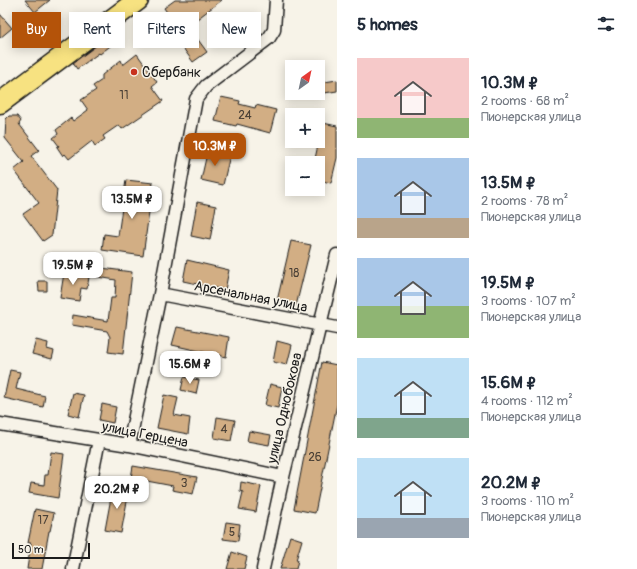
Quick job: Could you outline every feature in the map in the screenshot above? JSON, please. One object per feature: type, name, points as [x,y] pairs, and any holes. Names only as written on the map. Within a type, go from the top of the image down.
[{"type":"main road","points":[[0,103],[138,0]]},
{"type":"street","points":[[129,445],[160,294],[196,99],[206,86],[269,38],[274,30],[276,0]]},
{"type":"street","name":"улица Однобокова","points":[[263,569],[283,477],[337,255]]},
{"type":"street","name":"Арсенальная улица","points":[[160,294],[337,328]]},
{"type":"street","name":"улица Герцена","points":[[0,424],[129,445],[283,477]]},
{"type":"street","points":[[73,569],[99,440]]},
{"type":"building","points":[[25,0],[50,0],[35,12]]},
{"type":"building","points":[[175,0],[222,0],[199,18],[199,12],[167,12],[164,8]]},
{"type":"building","points":[[0,14],[12,28],[0,38]]},
{"type":"building","points":[[199,41],[207,52],[193,62],[183,48],[199,48]]},
{"type":"building","points":[[93,48],[108,48],[77,69],[73,63]]},
{"type":"building","points":[[137,54],[157,82],[152,86],[163,101],[122,129],[119,125],[103,136],[105,139],[95,146],[92,141],[69,159],[65,154],[63,156],[57,147],[59,146],[53,138],[58,134],[56,130],[71,118],[73,121],[88,110],[81,100],[96,90],[93,86],[102,80],[102,75],[121,60],[123,65]]},
{"type":"building","points":[[337,80],[337,91],[325,93],[325,82]]},
{"type":"building","points":[[221,97],[240,101],[239,104],[255,108],[256,105],[276,110],[270,133],[237,124],[236,126],[215,121]]},
{"type":"building","points":[[9,116],[17,116],[21,121],[19,124],[39,150],[31,156],[57,190],[52,235],[43,241],[23,214],[39,203],[14,170],[24,162],[5,138],[6,119]]},
{"type":"building","points":[[325,123],[337,126],[337,158],[331,183],[325,182],[325,156],[316,156],[317,148],[325,148]]},
{"type":"building","points":[[208,149],[230,155],[223,185],[201,180]]},
{"type":"building","points":[[126,180],[153,183],[143,256],[102,250],[104,234],[118,236]]},
{"type":"building","points":[[197,202],[216,206],[210,240],[191,236]]},
{"type":"building","points":[[291,241],[311,245],[296,306],[277,301]]},
{"type":"building","points":[[187,260],[229,270],[225,290],[183,281]]},
{"type":"building","points":[[86,266],[132,272],[123,354],[108,352],[110,337],[107,331],[72,325],[73,315],[108,321],[111,298],[115,298],[116,280],[85,275]]},
{"type":"building","points":[[64,273],[89,277],[87,289],[81,288],[79,301],[60,298]]},
{"type":"building","points":[[38,281],[47,281],[47,291],[39,291]]},
{"type":"building","points":[[177,327],[229,337],[226,357],[172,345]]},
{"type":"building","points":[[36,340],[48,343],[47,349],[54,351],[52,359],[32,354]]},
{"type":"building","points":[[277,341],[292,345],[287,365],[273,362]]},
{"type":"building","points":[[322,362],[337,365],[337,404],[315,513],[294,509]]},
{"type":"building","points":[[10,370],[20,372],[16,389],[45,396],[43,407],[4,398]]},
{"type":"building","points":[[184,377],[199,380],[196,394],[181,390]]},
{"type":"building","points":[[270,384],[282,387],[278,408],[265,405]]},
{"type":"building","points":[[73,393],[84,395],[79,417],[68,414]]},
{"type":"building","points":[[164,395],[178,398],[174,415],[190,418],[188,434],[157,428]]},
{"type":"building","points":[[102,404],[116,407],[113,423],[99,420]]},
{"type":"building","points":[[217,417],[235,420],[231,441],[214,438]]},
{"type":"building","points":[[249,431],[271,435],[269,445],[247,441]]},
{"type":"building","points":[[51,452],[64,454],[58,498],[29,493],[31,483],[44,485],[45,475],[48,475]]},
{"type":"building","points":[[133,466],[197,477],[193,494],[172,490],[173,486],[131,478]]},
{"type":"building","points":[[241,482],[261,486],[256,512],[239,509],[243,492],[240,491]]},
{"type":"building","points":[[113,487],[129,491],[121,533],[105,530]]},
{"type":"building","points":[[35,509],[54,513],[42,569],[27,569],[31,543],[28,543]]},
{"type":"building","points":[[226,522],[240,524],[238,541],[223,539]]},
{"type":"building","points":[[290,536],[302,540],[296,560],[298,560],[296,569],[280,569]]},
{"type":"building","points":[[232,552],[247,557],[244,569],[227,569]]},
{"type":"place","name":"Сбербанк","points":[[134,72]]}]
